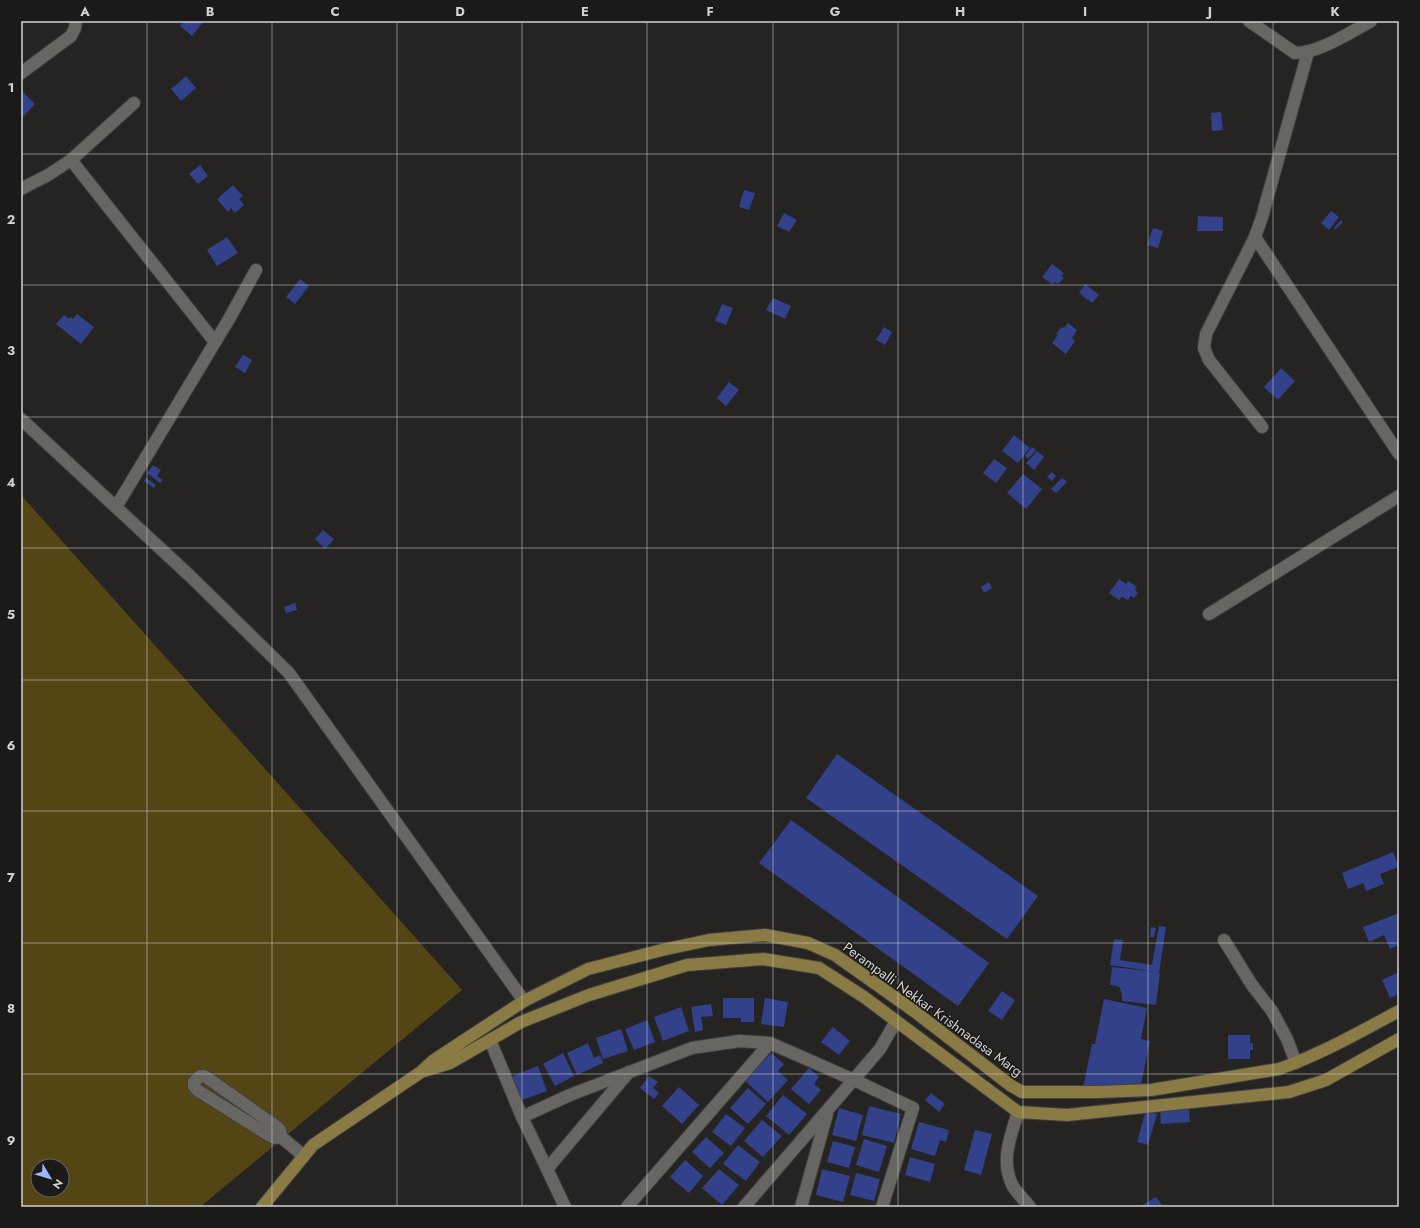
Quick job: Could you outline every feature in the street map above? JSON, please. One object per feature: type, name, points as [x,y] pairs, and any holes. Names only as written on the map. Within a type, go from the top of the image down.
[{"type":"main road","name":"Perampalli Nekkar Krishnadasa Marg","points":[[262,1207],[313,1145],[421,1072],[434,1060],[524,1001],[588,969],[662,950],[709,940],[766,935],[808,943],[835,954],[914,1011],[1010,1085],[1022,1092],[1059,1093],[1151,1090],[1279,1069],[1296,1063],[1334,1045],[1399,1011]]},
{"type":"main road","name":"Perampalli Nekkar Krishnadasa Marg","points":[[421,1072],[450,1063],[521,1022],[589,995],[687,965],[763,959],[819,968],[864,997],[1018,1112]]},
{"type":"main road","points":[[1018,1112],[1067,1115],[1289,1092],[1326,1080],[1399,1039]]},
{"type":"street","points":[[21,73],[71,36],[75,28],[76,21]]},
{"type":"street","points":[[1249,21],[1294,53],[1317,50],[1371,21]]},
{"type":"street","points":[[1262,427],[1209,360],[1204,348],[1206,334],[1255,237],[1262,217],[1308,52]]},
{"type":"street","points":[[21,189],[48,175],[71,160],[134,103]]},
{"type":"street","points":[[71,160],[215,342]]},
{"type":"street","points":[[1255,237],[1399,454]]},
{"type":"street","points":[[116,507],[215,342],[256,270]]},
{"type":"street","points":[[21,420],[190,576],[289,674],[524,1001]]},
{"type":"street","points":[[1209,614],[1399,496]]},
{"type":"street","points":[[1224,940],[1252,985],[1272,1011],[1287,1039],[1296,1063]]},
{"type":"street","points":[[744,1207],[880,1050],[896,1021]]},
{"type":"street","points":[[490,1040],[522,1117],[565,1207]]},
{"type":"street","points":[[522,1117],[570,1095],[692,1048],[739,1041],[770,1043],[854,1080],[912,1108],[882,1207]]},
{"type":"street","points":[[627,1207],[770,1043]]},
{"type":"street","points":[[547,1169],[630,1071]]},
{"type":"street","points":[[281,1137],[274,1138],[270,1136],[203,1094],[194,1086],[194,1082],[200,1076],[204,1076],[209,1079],[277,1127],[280,1130],[281,1137],[304,1156]]},
{"type":"street","points":[[801,1207],[828,1110]]},
{"type":"street","points":[[1018,1112],[1007,1150],[1006,1168],[1011,1183],[1030,1207]]},
{"type":"shaded area","points":[[21,495],[462,990],[200,1207],[21,1207]]},
{"type":"building","points":[[184,21],[203,22],[192,36],[180,26]]},
{"type":"building","points":[[186,76],[196,88],[181,101],[171,89]]},
{"type":"building","points":[[21,90],[35,104],[21,119]]},
{"type":"building","points":[[1221,112],[1223,130],[1212,131],[1211,113]]},
{"type":"building","points":[[200,165],[208,176],[198,184],[189,174]]},
{"type":"building","points":[[233,185],[243,196],[239,199],[244,205],[235,213],[231,208],[228,212],[217,199]]},
{"type":"building","points":[[744,190],[755,193],[749,210],[739,207]]},
{"type":"building","points":[[1331,211],[1339,217],[1329,230],[1321,223]]},
{"type":"building","points":[[784,213],[797,220],[789,232],[777,226]]},
{"type":"building","points":[[1198,216],[1223,217],[1223,231],[1197,231]]},
{"type":"building","points":[[1341,220],[1343,222],[1335,230],[1334,228]]},
{"type":"building","points":[[1153,228],[1163,231],[1158,248],[1147,245]]},
{"type":"building","points":[[227,237],[238,253],[217,266],[207,250]]},
{"type":"building","points":[[1052,264],[1064,273],[1061,276],[1064,278],[1058,284],[1055,282],[1053,285],[1042,277]]},
{"type":"building","points":[[300,279],[309,286],[295,304],[286,297]]},
{"type":"building","points":[[1085,284],[1099,295],[1092,303],[1079,293]]},
{"type":"building","points":[[773,298],[791,306],[785,319],[766,310]]},
{"type":"building","points":[[722,304],[733,308],[726,325],[715,321]]},
{"type":"building","points":[[77,314],[94,327],[81,344],[56,324],[64,315],[69,319],[70,317],[73,319]]},
{"type":"building","points":[[1068,323],[1077,330],[1072,338],[1075,341],[1066,354],[1052,343],[1058,335],[1056,334]]},
{"type":"building","points":[[884,327],[892,332],[885,345],[876,340]]},
{"type":"building","points":[[243,355],[252,360],[245,373],[235,367]]},
{"type":"building","points":[[1281,368],[1295,381],[1278,400],[1264,387]]},
{"type":"building","points":[[729,382],[739,390],[726,406],[717,398]]},
{"type":"building","points":[[1014,435],[1030,448],[1018,463],[1002,451]]},
{"type":"building","points":[[1032,447],[1036,450],[1028,459],[1025,456]]},
{"type":"building","points":[[1037,451],[1044,457],[1034,470],[1026,463]]},
{"type":"building","points":[[994,459],[1007,468],[996,483],[983,473]]},
{"type":"building","points":[[153,465],[161,470],[157,476],[163,480],[160,483],[147,473]]},
{"type":"building","points":[[1052,472],[1056,476],[1052,481],[1047,477]]},
{"type":"building","points":[[1023,474],[1042,489],[1026,509],[1007,493]]},
{"type":"building","points":[[146,478],[156,485],[154,488],[144,481]]},
{"type":"building","points":[[1062,478],[1067,482],[1056,493],[1051,489]]},
{"type":"building","points":[[323,530],[334,539],[325,549],[315,539]]},
{"type":"building","points":[[1119,579],[1126,584],[1128,581],[1137,587],[1135,590],[1138,593],[1134,598],[1131,596],[1128,600],[1122,597],[1119,600],[1109,593]]},
{"type":"building","points":[[989,582],[992,588],[984,593],[981,587]]},
{"type":"building","points":[[295,603],[297,610],[286,613],[284,607]]},
{"type":"building","points":[[837,754],[1038,896],[1007,939],[806,798]]},
{"type":"building","points":[[791,820],[989,963],[958,1006],[759,863]]},
{"type":"building","points":[[1393,852],[1399,867],[1380,874],[1384,884],[1366,891],[1363,883],[1348,889],[1342,873]]},
{"type":"building","points":[[1399,913],[1399,945],[1390,949],[1384,935],[1369,942],[1363,927]]},
{"type":"building","points":[[1159,926],[1166,927],[1156,1005],[1122,1001],[1120,988],[1110,985],[1112,967],[1157,972],[1110,965],[1114,939],[1123,940],[1120,960],[1152,965]]},
{"type":"building","points":[[1151,927],[1156,928],[1154,937],[1150,937]]},
{"type":"building","points":[[1399,972],[1399,994],[1390,998],[1382,980]]},
{"type":"building","points":[[1002,991],[1015,1000],[1002,1020],[988,1011]]},
{"type":"building","points":[[723,998],[754,998],[754,1022],[741,1022],[741,1018],[723,1018]]},
{"type":"building","points":[[765,998],[788,1002],[784,1027],[761,1024]]},
{"type":"building","points":[[1104,999],[1147,1008],[1141,1039],[1150,1041],[1138,1098],[1083,1088],[1092,1044],[1095,1044]]},
{"type":"building","points":[[711,1004],[713,1016],[701,1017],[703,1030],[695,1032],[691,1007]]},
{"type":"building","points":[[681,1007],[689,1031],[663,1041],[654,1017]]},
{"type":"building","points":[[647,1020],[655,1042],[634,1050],[625,1029]]},
{"type":"building","points":[[833,1027],[850,1041],[839,1055],[821,1042]]},
{"type":"building","points":[[621,1029],[628,1051],[603,1059],[596,1038]]},
{"type":"building","points":[[1228,1035],[1250,1035],[1250,1043],[1253,1043],[1253,1050],[1250,1050],[1250,1059],[1228,1059]]},
{"type":"building","points":[[588,1043],[594,1058],[600,1055],[603,1063],[577,1075],[567,1053]]},
{"type":"building","points":[[563,1053],[574,1076],[555,1086],[543,1064]]},
{"type":"building","points":[[771,1053],[784,1064],[778,1071],[788,1080],[768,1102],[745,1081]]},
{"type":"building","points":[[538,1066],[547,1091],[519,1101],[510,1077]]},
{"type":"building","points":[[809,1068],[819,1077],[814,1084],[821,1090],[809,1104],[791,1089]]},
{"type":"building","points":[[649,1076],[658,1082],[653,1088],[659,1093],[654,1099],[640,1088]]},
{"type":"building","points":[[679,1087],[699,1105],[682,1124],[662,1106]]},
{"type":"building","points":[[748,1088],[766,1104],[748,1124],[730,1108]]},
{"type":"building","points":[[931,1093],[945,1104],[939,1112],[925,1100]]},
{"type":"building","points":[[783,1095],[807,1114],[789,1135],[766,1116]]},
{"type":"building","points":[[869,1106],[901,1114],[894,1143],[862,1135]]},
{"type":"building","points":[[839,1108],[863,1115],[856,1141],[832,1135]]},
{"type":"building","points":[[1189,1108],[1190,1122],[1161,1124],[1160,1109]]},
{"type":"building","points":[[1146,1110],[1157,1114],[1148,1145],[1137,1142]]},
{"type":"building","points":[[726,1114],[745,1128],[731,1146],[712,1132]]},
{"type":"building","points":[[762,1120],[782,1136],[763,1157],[744,1141]]},
{"type":"building","points":[[919,1122],[949,1130],[946,1142],[940,1140],[935,1156],[911,1149]]},
{"type":"building","points":[[975,1130],[992,1134],[981,1175],[964,1170]]},
{"type":"building","points":[[706,1137],[724,1153],[710,1168],[692,1152]]},
{"type":"building","points":[[864,1139],[887,1146],[879,1172],[856,1165]]},
{"type":"building","points":[[833,1141],[855,1147],[849,1168],[827,1162]]},
{"type":"building","points":[[738,1145],[760,1162],[746,1181],[723,1164]]},
{"type":"building","points":[[910,1157],[935,1164],[930,1182],[905,1175]]},
{"type":"building","points":[[685,1160],[703,1176],[689,1193],[670,1177]]},
{"type":"building","points":[[719,1169],[739,1185],[722,1205],[702,1188]]},
{"type":"building","points":[[822,1169],[850,1176],[843,1202],[816,1195]]},
{"type":"building","points":[[856,1173],[880,1179],[874,1201],[850,1195]]},
{"type":"building","points":[[1156,1197],[1163,1207],[1139,1207]]}]
